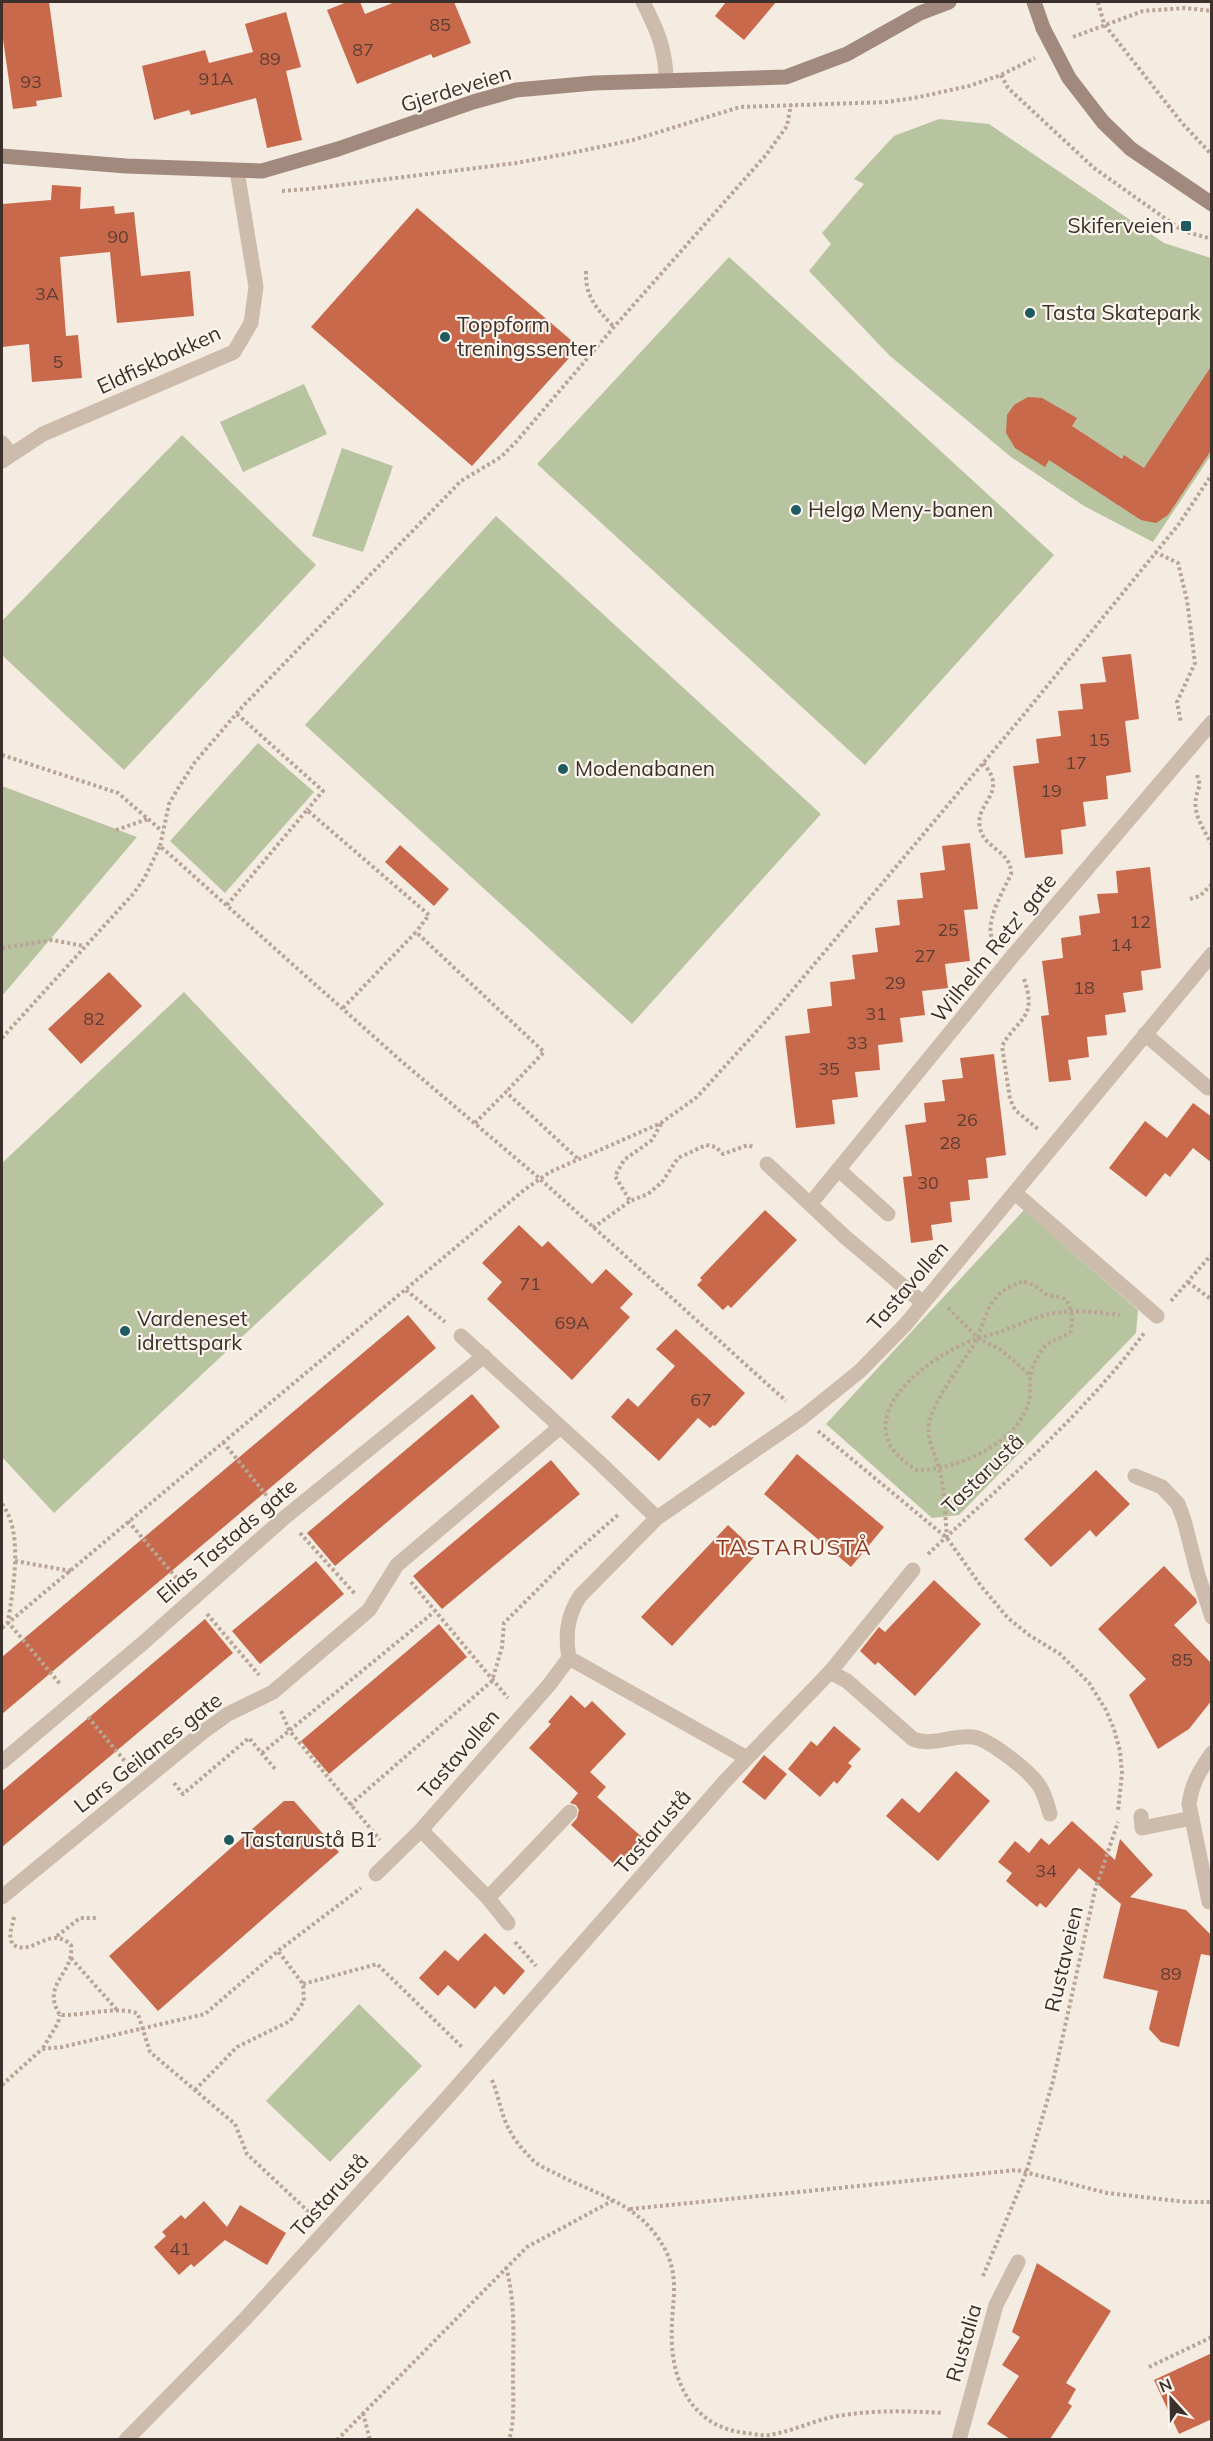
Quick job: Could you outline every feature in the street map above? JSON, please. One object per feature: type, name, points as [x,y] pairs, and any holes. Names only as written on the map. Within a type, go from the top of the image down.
[{"type":"street","points":[[643,2],[660,37],[666,59],[666,81]]},
{"type":"street","name":"Gjerdeveien","points":[[2,156],[126,166],[262,171],[282,167],[516,90],[594,83],[786,77],[847,54],[920,13],[949,2]]},
{"type":"street","points":[[1034,2],[1043,28],[1069,78],[1103,122],[1131,149],[1157,169],[1212,204]]},
{"type":"street","name":"Eldfiskbakken","points":[[5,453],[43,434],[234,352],[251,323],[256,287],[237,171]]},
{"type":"street","points":[[1195,192],[1212,194]]},
{"type":"street","name":"Wilhelm Retz' gate","points":[[811,1203],[1011,958],[1212,722]]},
{"type":"street","name":"Tastavollen","points":[[376,1874],[421,1830],[549,1685],[569,1658],[566,1643],[568,1621],[572,1608],[580,1596],[657,1518],[803,1417],[860,1371],[905,1325],[1212,954]]},
{"type":"street","points":[[1145,1034],[1208,1088]]},
{"type":"street","points":[[767,1164],[844,1236],[927,1298]]},
{"type":"street","points":[[839,1170],[888,1214]]},
{"type":"street","points":[[1016,1193],[1155,1319]]},
{"type":"street","points":[[461,1336],[657,1518]]},
{"type":"street","name":"Elias Tastads gate","points":[[2,1762],[143,1643],[284,1518],[484,1356]]},
{"type":"street","name":"Lars Geilanes gate","points":[[3,1896],[160,1766],[228,1714],[273,1692],[369,1610],[397,1565],[559,1428]]},
{"type":"street","points":[[1136,1476],[1162,1486],[1178,1504],[1212,1617]]},
{"type":"street","name":"Tastarustå","points":[[126,2439],[245,2319],[551,1982],[747,1758],[830,1672],[914,1570]]},
{"type":"street","points":[[569,1658],[747,1758]]},
{"type":"street","points":[[830,1672],[847,1681],[913,1739],[922,1743],[961,1737],[985,1740],[1037,1783],[1050,1814]]},
{"type":"street","points":[[1209,1902],[1208,1880],[1189,1804],[1191,1787],[1197,1773],[1212,1753]]},
{"type":"street","points":[[488,1898],[570,1812]]},
{"type":"street","points":[[1141,1816],[1142,1828],[1192,1818]]},
{"type":"street","points":[[421,1830],[488,1898],[508,1923]]},
{"type":"street","name":"Rustalia","points":[[959,2439],[996,2305],[1018,2262]]},
{"type":"path","points":[[1098,2],[1104,24],[1182,123],[1212,154]]},
{"type":"path","points":[[1066,42],[1104,24],[1143,10],[1185,8],[1212,11]]},
{"type":"path","points":[[278,191],[516,163],[633,140],[740,107],[888,102],[959,88],[1000,75],[1046,53]]},
{"type":"path","points":[[1000,75],[1008,88],[1094,168],[1183,231],[1212,239]]},
{"type":"path","points":[[2,1038],[134,893],[145,877],[160,846],[169,804],[195,762],[237,714],[461,481],[501,457],[516,442],[766,155],[787,126],[791,104]]},
{"type":"path","points":[[586,271],[586,291],[599,311],[614,327]]},
{"type":"path","points":[[2,1628],[539,1178],[578,1159],[634,1137],[661,1123],[698,1097],[754,1035],[982,763],[1179,524],[1212,474]]},
{"type":"path","points":[[1155,552],[1178,563],[1187,600],[1195,663],[1177,702],[1182,732],[1200,785],[1194,797],[1195,811],[1212,845]]},
{"type":"path","points":[[227,904],[322,791],[237,714]]},
{"type":"path","points":[[2,755],[118,793],[162,831]]},
{"type":"path","points":[[982,763],[989,771],[994,786],[992,796],[980,818],[979,826],[988,842],[1003,855],[1011,867],[1011,874],[989,925],[990,938],[1011,958],[1025,981],[1029,1002],[1028,1012],[1022,1023],[1002,1046],[1010,1099],[1015,1110],[1054,1143]]},
{"type":"path","points":[[307,810],[429,915],[416,932],[343,1008]]},
{"type":"path","points":[[116,830],[148,819]]},
{"type":"path","name":"Rustaveien","points":[[160,846],[539,1178],[803,1417],[947,1539],[981,1586],[1008,1618],[1029,1635],[1060,1654],[1089,1683],[1106,1710],[1120,1751],[1122,1773],[1118,1797],[1118,1819],[1095,1890],[1053,2081],[1026,2173],[981,2284]]},
{"type":"path","points":[[1190,899],[1200,896],[1212,884]]},
{"type":"path","points":[[416,932],[544,1052],[475,1123]]},
{"type":"path","points":[[2,948],[51,940],[85,946]]},
{"type":"path","points":[[506,1092],[578,1159]]},
{"type":"path","points":[[630,1201],[615,1176],[624,1160],[652,1140],[661,1123]]},
{"type":"path","points":[[593,1228],[630,1201],[648,1194],[662,1182],[678,1158],[706,1145],[716,1147],[723,1154],[748,1145],[753,1146],[767,1164]]},
{"type":"path","name":"Tastarustå","points":[[914,1570],[1032,1457],[1138,1341],[1212,1254]]},
{"type":"path","points":[[1188,1282],[1212,1300]]},
{"type":"path","points":[[947,1539],[939,1468],[930,1444],[929,1424],[932,1414],[978,1338],[988,1307],[1018,1283],[1034,1284],[1045,1293],[1065,1299],[1071,1311],[1071,1331],[1052,1340],[1042,1349],[1030,1375],[1031,1389],[1028,1406],[1019,1421],[1002,1439],[968,1458],[939,1468],[916,1470],[896,1456],[888,1446],[885,1419],[889,1407],[922,1369],[950,1350],[978,1338],[1012,1329],[1048,1314],[1071,1311],[1155,1319]]},
{"type":"path","points":[[406,1290],[461,1336]]},
{"type":"path","points":[[927,1298],[978,1338],[1001,1350],[1030,1375]]},
{"type":"path","points":[[222,1442],[266,1495]]},
{"type":"path","points":[[350,1805],[492,1681],[502,1647],[504,1623],[570,1556],[636,1498]]},
{"type":"path","points":[[2,1504],[11,1524],[15,1561],[8,1622],[52,1675]]},
{"type":"path","points":[[128,1521],[173,1574]]},
{"type":"path","points":[[322,1556],[347,1585]]},
{"type":"path","points":[[15,1561],[71,1571]]},
{"type":"path","points":[[397,1565],[492,1681]]},
{"type":"path","points":[[262,1753],[434,1612]]},
{"type":"path","points":[[225,1636],[252,1666]]},
{"type":"path","points":[[90,1719],[118,1753]]},
{"type":"path","points":[[160,1766],[183,1794],[249,1738],[275,1769]]},
{"type":"path","points":[[299,1744],[369,1829]]},
{"type":"path","points":[[42,2049],[62,2047],[205,2014],[278,1951],[336,1909],[376,1874]]},
{"type":"path","points":[[3,1896],[15,1912],[10,1934],[12,1944],[18,1948],[56,1937],[80,1918],[97,1918]]},
{"type":"path","points":[[508,1923],[509,1936],[551,1982]]},
{"type":"path","points":[[2,2085],[42,2049],[58,2023],[60,2015],[54,2005],[52,1995],[71,1958],[71,1945],[64,1938],[56,1937]]},
{"type":"path","points":[[195,2090],[237,2047],[290,2021],[304,2001],[303,1984],[278,1951]]},
{"type":"path","points":[[71,1958],[117,2010]]},
{"type":"path","points":[[303,1984],[377,1964],[489,2073],[509,2130],[530,2158],[567,2180],[613,2200],[645,2222],[662,2243],[671,2260],[675,2282],[672,2345],[676,2375],[689,2404],[716,2425],[739,2433],[768,2435],[841,2415],[898,2410],[947,2414],[944,2424]]},
{"type":"path","points":[[60,2015],[95,2014],[117,2010],[133,2011],[138,2014],[150,2052],[235,2124],[247,2154],[326,2229]]},
{"type":"path","points":[[629,2209],[1017,2170],[1107,2193],[1176,2201],[1212,2202]]},
{"type":"path","points":[[337,2439],[534,2241],[613,2200]]},
{"type":"path","points":[[506,2267],[510,2284],[514,2342],[513,2426],[509,2439]]},
{"type":"path","points":[[1149,2367],[1212,2337]]},
{"type":"path","points":[[363,2413],[370,2439]]},
{"type":"green space","name":"Tasta Skatepark","points":[[939,119],[989,124],[1164,243],[1211,258],[1211,455],[1153,542],[1084,506],[1011,457],[890,356],[809,271],[831,244],[822,233],[864,184],[854,179],[894,136]]},
{"type":"green space","name":"Helgø Meny-banen","points":[[729,257],[1054,555],[865,765],[537,464]]},
{"type":"green space","points":[[304,384],[327,434],[243,472],[220,422]]},
{"type":"green space","points":[[182,435],[316,565],[124,770],[2,655],[2,621]]},
{"type":"green space","points":[[342,448],[393,466],[363,552],[312,536]]},
{"type":"green space","name":"Modenabanen","points":[[496,516],[821,814],[632,1024],[305,725]]},
{"type":"green space","points":[[258,743],[314,792],[225,893],[170,841]]},
{"type":"green space","points":[[2,786],[137,837],[2,996]]},
{"type":"green space","name":"Vardeneset idrettspark","points":[[184,992],[384,1204],[54,1513],[2,1457],[2,1163]]},
{"type":"green space","points":[[1024,1210],[1138,1310],[1136,1333],[959,1515],[932,1518],[826,1424]]},
{"type":"green space","points":[[359,2004],[422,2066],[330,2162],[266,2101]]},
{"type":"building","points":[[2,2],[49,2],[62,97],[36,101],[37,106],[13,109],[2,32]]},
{"type":"building","points":[[347,2],[360,2],[365,14],[395,2],[454,2],[471,43],[433,58],[431,54],[357,84],[327,10]]},
{"type":"building","points":[[726,2],[776,2],[744,40],[715,16]]},
{"type":"building","points":[[286,12],[301,67],[286,71],[302,140],[267,148],[256,98],[191,115],[189,110],[154,120],[142,66],[205,50],[209,63],[253,52],[245,24]]},
{"type":"building","points":[[52,185],[81,187],[80,209],[114,206],[115,214],[134,212],[141,276],[190,271],[194,316],[117,323],[110,252],[60,257],[66,336],[78,335],[82,378],[32,382],[29,344],[2,347],[2,204],[51,200]]},
{"type":"building","name":"Toppform treningssenter","points":[[417,208],[579,347],[472,466],[311,327]]},
{"type":"building","points":[[1212,365],[1212,449],[1168,515],[1156,523],[1141,520],[1049,460],[1045,467],[1015,448],[1006,433],[1007,415],[1014,405],[1028,397],[1042,398],[1077,418],[1072,426],[1122,459],[1124,455],[1144,468]]},
{"type":"building","points":[[1131,654],[1139,719],[1125,721],[1131,772],[1106,776],[1108,799],[1083,802],[1086,826],[1061,830],[1063,854],[1025,858],[1013,766],[1039,763],[1036,739],[1061,736],[1058,711],[1083,709],[1080,684],[1106,682],[1102,657]]},
{"type":"building","points":[[970,843],[978,909],[964,910],[970,961],[945,964],[948,988],[922,991],[925,1015],[900,1018],[903,1042],[878,1045],[880,1070],[855,1072],[858,1097],[832,1100],[835,1124],[796,1128],[785,1036],[810,1033],[807,1009],[832,1006],[830,982],[855,979],[852,955],[878,952],[875,928],[900,925],[897,900],[923,898],[920,873],[945,870],[942,846]]},
{"type":"building","points":[[400,845],[449,889],[434,906],[385,862]]},
{"type":"building","points":[[1150,867],[1161,968],[1141,971],[1143,990],[1123,993],[1126,1012],[1105,1015],[1107,1035],[1087,1037],[1089,1057],[1068,1060],[1071,1080],[1049,1082],[1041,1016],[1049,1015],[1042,961],[1063,958],[1061,938],[1081,935],[1079,916],[1100,913],[1097,894],[1118,893],[1116,871]]},
{"type":"building","points":[[109,972],[142,1006],[81,1064],[48,1029]]},
{"type":"building","points":[[994,1054],[1006,1155],[986,1158],[988,1178],[968,1180],[970,1200],[950,1202],[952,1222],[931,1225],[933,1240],[911,1243],[903,1177],[912,1176],[905,1125],[926,1122],[924,1103],[945,1101],[942,1080],[963,1078],[960,1058]]},
{"type":"building","points":[[1193,1103],[1212,1117],[1212,1163],[1193,1148],[1170,1177],[1165,1173],[1146,1197],[1109,1168],[1145,1121],[1167,1138]]},
{"type":"building","points":[[765,1210],[797,1240],[731,1308],[728,1305],[723,1310],[697,1285],[702,1280],[700,1278]]},
{"type":"building","points":[[519,1225],[542,1247],[548,1241],[592,1284],[606,1269],[633,1294],[620,1308],[630,1317],[572,1380],[487,1299],[502,1282],[482,1263]]},
{"type":"building","points":[[408,1315],[436,1348],[2,1714],[2,1657]]},
{"type":"building","points":[[676,1329],[745,1393],[715,1426],[710,1428],[698,1418],[659,1461],[611,1417],[628,1398],[638,1407],[675,1366],[656,1349]]},
{"type":"building","points":[[472,1394],[500,1427],[335,1566],[307,1533]]},
{"type":"building","points":[[797,1454],[884,1527],[851,1567],[764,1494]]},
{"type":"building","points":[[551,1460],[580,1494],[442,1609],[413,1576]]},
{"type":"building","points":[[1096,1470],[1130,1504],[1096,1537],[1090,1530],[1051,1567],[1024,1539]]},
{"type":"building","points":[[728,1525],[758,1553],[672,1646],[641,1617]]},
{"type":"building","points":[[316,1561],[344,1594],[260,1664],[232,1631]]},
{"type":"building","points":[[1164,1566],[1196,1599],[1197,1603],[1174,1625],[1212,1664],[1212,1700],[1189,1729],[1158,1749],[1129,1695],[1146,1679],[1098,1629]]},
{"type":"building","points":[[934,1580],[981,1624],[915,1696],[878,1662],[875,1665],[860,1651],[879,1627],[885,1632]]},
{"type":"building","points":[[205,1619],[233,1653],[2,1847],[2,1791]]},
{"type":"building","points":[[439,1624],[467,1657],[329,1774],[301,1741]]},
{"type":"building","points":[[571,1695],[585,1708],[592,1701],[626,1734],[590,1772],[606,1787],[597,1797],[643,1838],[617,1867],[571,1825],[577,1818],[579,1810],[576,1805],[570,1803],[578,1793],[529,1748],[551,1724],[548,1722]]},
{"type":"building","points":[[834,1726],[861,1749],[848,1763],[852,1766],[837,1784],[834,1781],[820,1797],[788,1769],[811,1741],[817,1746]]},
{"type":"building","points":[[764,1755],[787,1774],[765,1800],[742,1782]]},
{"type":"building","points":[[956,1771],[990,1801],[938,1861],[886,1816],[902,1798],[919,1813]]},
{"type":"building","points":[[284,1801],[294,1801],[339,1852],[158,2011],[109,1956]]},
{"type":"building","points":[[1072,1821],[1115,1860],[1120,1839],[1153,1875],[1130,1897],[1186,1910],[1212,1936],[1212,1956],[1201,1954],[1179,2047],[1161,2042],[1149,2029],[1158,1991],[1103,1978],[1121,1904],[1079,1868],[1046,1908],[1040,1903],[1037,1907],[1006,1881],[1012,1873],[998,1862],[1015,1841],[1029,1853],[1041,1838],[1049,1845]]},
{"type":"building","points":[[485,1933],[525,1971],[504,1995],[495,1986],[475,2009],[448,1985],[438,1996],[419,1978],[445,1950],[458,1961]]},
{"type":"building","points":[[204,2201],[227,2227],[240,2205],[286,2233],[267,2265],[225,2240],[194,2267],[191,2264],[179,2275],[154,2247],[166,2236],[162,2232],[181,2215],[185,2219]]},
{"type":"building","points":[[1037,2263],[1111,2311],[1066,2383],[1076,2389],[1068,2403],[1072,2406],[1050,2439],[1010,2439],[987,2424],[1019,2376],[1002,2365],[1020,2337],[1012,2332]]},
{"type":"building","points":[[1212,2353],[1212,2419],[1179,2434],[1154,2380]]},
{"type":"place","name":"Skiferveien","points":[[1186,226]]},
{"type":"place","name":"Tasta Skatepark","points":[[1030,313]]},
{"type":"place","name":"Toppform treningssenter","points":[[445,337]]},
{"type":"place","name":"Helgø Meny-banen","points":[[796,510]]},
{"type":"place","name":"Modenabanen","points":[[563,769]]},
{"type":"place","name":"Vardeneset idrettspark","points":[[125,1331]]},
{"type":"place","name":"Tastarustå B1","points":[[229,1840]]},
{"type":"district","name":"TASTARUSTÅ","points":[[794,1547]]}]
